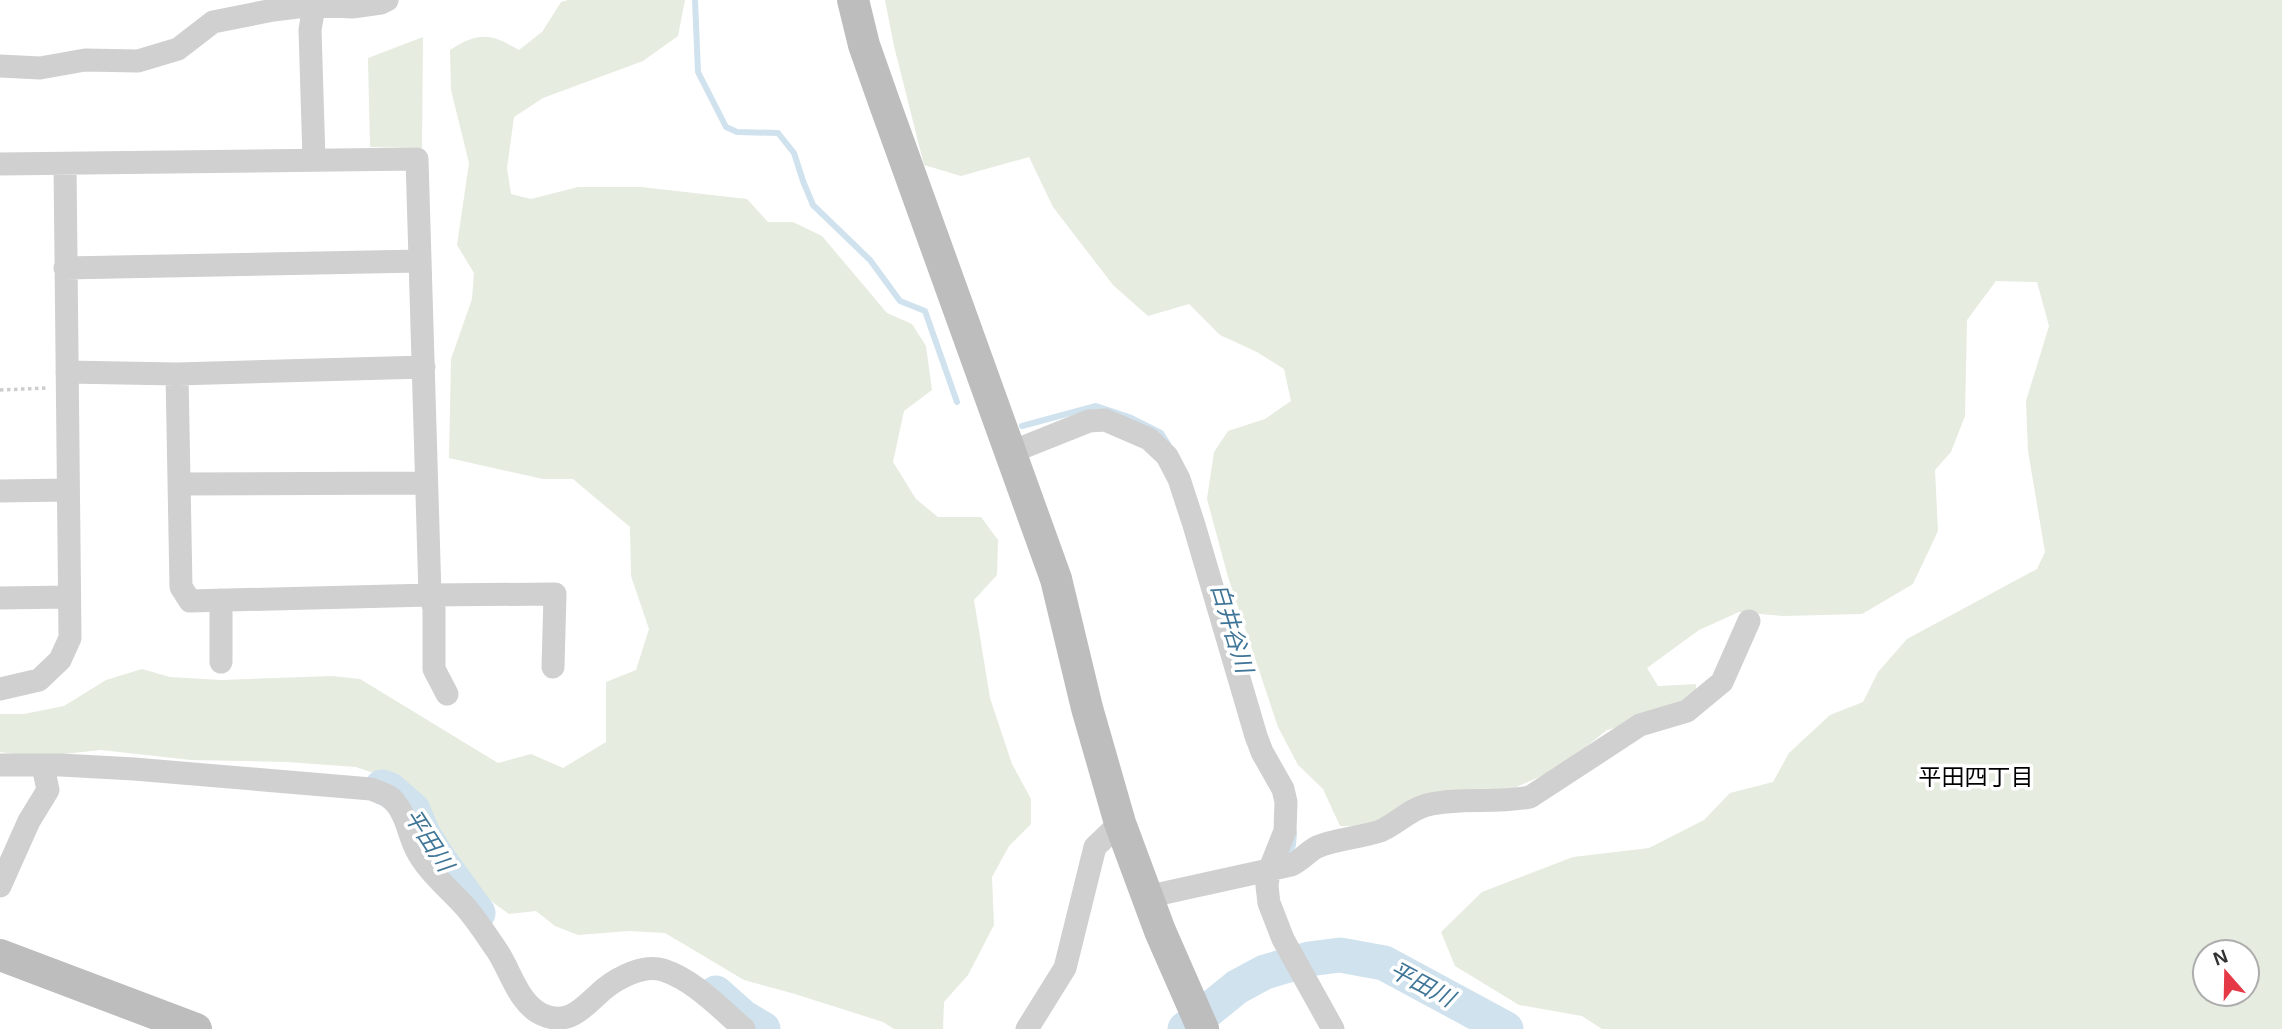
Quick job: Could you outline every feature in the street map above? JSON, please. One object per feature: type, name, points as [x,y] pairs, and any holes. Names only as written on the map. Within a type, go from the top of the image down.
[{"type":"street","points":[[0,66],[40,68],[85,60],[138,61],[178,49],[213,22],[246,7],[315,3],[352,7],[387,0]]},
{"type":"street","points":[[853,0],[864,45],[887,111],[1056,579],[1087,708],[1120,823],[1146,897],[1203,1029]]},
{"type":"street","points":[[314,159],[310,30],[315,3]]},
{"type":"street","points":[[0,164],[416,159],[424,367],[425,482],[430,595],[434,608],[433,669],[447,694]]},
{"type":"street","points":[[0,690],[39,680],[60,660],[70,638],[65,163]]},
{"type":"street","points":[[65,268],[420,261]]},
{"type":"street","points":[[67,380],[424,367]]},
{"type":"street","points":[[177,374],[181,587],[190,601],[555,594],[554,667]]},
{"type":"street","points":[[1011,452],[1089,421],[1105,420],[1149,439],[1167,456],[1179,479],[1194,525],[1256,736],[1283,789],[1286,802],[1285,831],[1269,871],[1269,902],[1298,970],[1333,1029]]},
{"type":"street","points":[[179,484],[425,482]]},
{"type":"street","points":[[0,491],[68,490]]},
{"type":"street","points":[[0,598],[69,597]]},
{"type":"street","points":[[221,600],[221,662]]},
{"type":"street","points":[[1146,897],[1299,862],[1318,847],[1382,830],[1423,806],[1445,801],[1508,802],[1530,797],[1640,725],[1687,711],[1722,682],[1749,621]]},
{"type":"street","points":[[0,765],[134,769],[371,789],[393,799],[406,819],[416,850],[443,886],[468,910],[498,951],[525,1001],[540,1014],[553,1018],[569,1017],[587,1007],[604,989],[624,977],[643,969],[661,969],[687,981],[744,1029]]},
{"type":"street","points":[[0,886],[29,821],[48,790],[43,765]]},
{"type":"street","points":[[1027,1029],[1065,968],[1095,847],[1120,823]]},
{"type":"street","points":[[0,955],[196,1029]]},
{"type":"path","points":[[0,390],[67,380]]},
{"type":"shaded area","points":[[685,0],[678,36],[643,61],[543,98],[514,117],[507,168],[511,194],[531,199],[578,187],[641,187],[747,199],[768,222],[793,222],[822,236],[887,313],[912,324],[926,346],[932,390],[904,411],[893,462],[916,499],[938,517],[981,517],[998,540],[997,575],[974,600],[990,698],[1012,764],[1031,799],[1031,824],[1009,846],[992,877],[994,925],[968,975],[944,1002],[943,1029],[894,1029],[883,1022],[744,980],[665,933],[629,931],[578,935],[555,926],[536,911],[509,914],[459,878],[427,821],[400,782],[356,767],[191,760],[101,750],[35,757],[0,752],[0,714],[24,714],[64,706],[106,680],[142,669],[170,677],[221,680],[332,676],[360,679],[498,763],[531,754],[563,768],[606,742],[606,682],[636,670],[649,629],[631,576],[630,527],[573,479],[543,479],[449,458],[451,359],[472,299],[474,273],[457,245],[469,163],[451,90],[450,50],[469,40],[484,37],[500,40],[519,50],[542,32],[561,2]]},
{"type":"shaded area","points":[[885,0],[2282,0],[2282,1029],[1602,1029],[1582,1016],[1519,1005],[1455,966],[1441,932],[1482,892],[1573,857],[1649,848],[1704,820],[1730,793],[1773,782],[1789,753],[1830,715],[1863,702],[1878,672],[1907,639],[2037,569],[2045,552],[2028,451],[2026,401],[2049,326],[2037,282],[1996,281],[1967,320],[1965,416],[1951,452],[1935,470],[1938,531],[1913,584],[1862,614],[1783,616],[1739,612],[1699,630],[1647,668],[1658,686],[1696,684],[1695,706],[1607,730],[1559,768],[1512,789],[1402,808],[1363,826],[1340,826],[1323,789],[1298,765],[1278,727],[1228,577],[1207,499],[1214,452],[1228,431],[1265,419],[1291,401],[1284,369],[1257,352],[1220,335],[1189,304],[1148,316],[1113,285],[1053,207],[1029,157],[961,176],[924,165]]},
{"type":"shaded area","points":[[423,37],[422,148],[370,147],[368,58]]},
{"type":"waterway","name":"白井谷川","points":[[695,0],[698,72],[726,127],[737,132],[778,133],[794,153],[813,205],[870,260],[900,301],[925,311],[957,402]]},
{"type":"waterway","name":"白井谷川","points":[[1022,426],[1096,406],[1129,417],[1161,433],[1168,444]]},
{"type":"waterway","name":"平田川","points":[[382,787],[390,790],[413,810],[423,834],[438,858],[478,913]]},
{"type":"waterway","name":"白井谷川","points":[[1287,859],[1293,845],[1294,833]]},
{"type":"waterway","name":"平田川","points":[[1185,1029],[1237,987],[1265,972],[1309,959],[1340,955],[1384,963],[1506,1029]]},
{"type":"waterway","name":"平田川","points":[[716,993],[743,1017],[763,1029]]},
{"type":"district","name":"平田四丁目","points":[[1976,777]]}]
